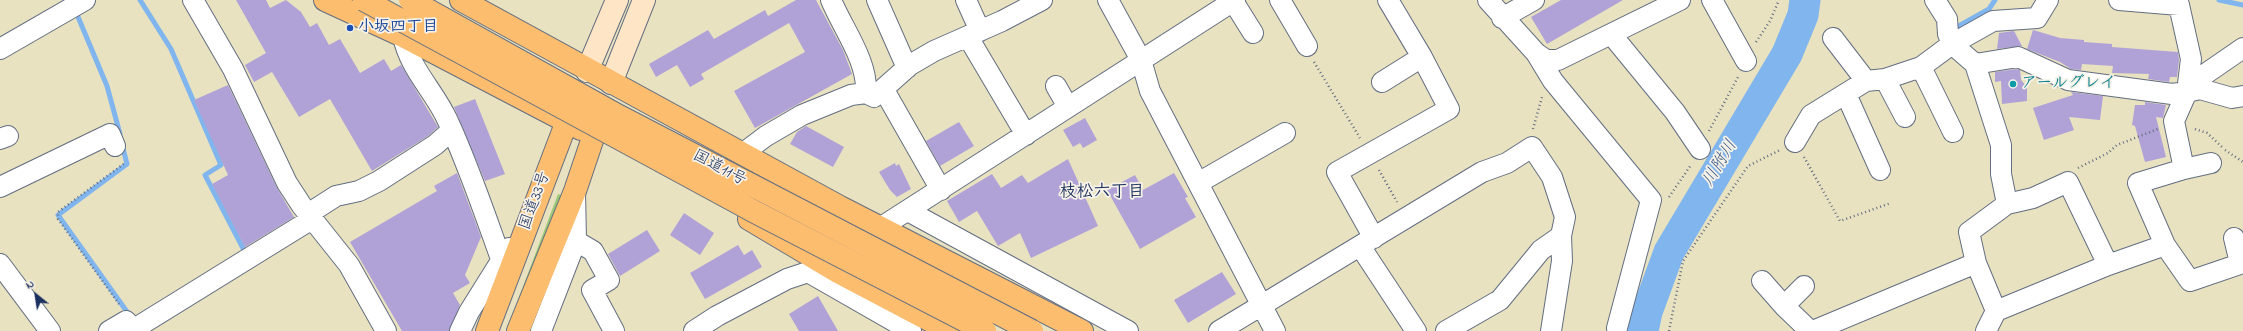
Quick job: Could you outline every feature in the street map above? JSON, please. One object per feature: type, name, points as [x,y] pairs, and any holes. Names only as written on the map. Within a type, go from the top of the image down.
[{"type":"highway","points":[[325,0],[403,36],[595,136],[738,213],[821,266],[950,331]]},
{"type":"highway","name":"国道11号","points":[[364,0],[762,215],[985,331]]},
{"type":"highway","name":"国道11号","points":[[410,0],[730,175],[1032,331]]},
{"type":"highway","points":[[461,0],[588,71],[840,207],[1082,331]]},
{"type":"highway","name":"国道33号","points":[[489,326],[566,122],[588,71]]},
{"type":"highway","name":"国道33号","points":[[518,331],[575,191],[595,136],[611,83]]},
{"type":"street","points":[[0,49],[85,0]]},
{"type":"street","points":[[193,0],[237,76],[283,176],[310,216],[349,265],[386,331]]},
{"type":"street","points":[[588,71],[617,0]]},
{"type":"street","points":[[611,83],[644,0]]},
{"type":"street","points":[[831,0],[862,65],[867,83],[875,91],[941,190]]},
{"type":"street","points":[[877,0],[907,68]]},
{"type":"street","points":[[966,0],[974,34],[1026,135]]},
{"type":"street","points":[[742,154],[766,136],[802,115],[851,95],[875,91],[934,51],[974,34],[1042,0]]},
{"type":"street","points":[[1108,0],[1141,60],[1150,91],[1260,305],[1275,331]]},
{"type":"street","points":[[1280,0],[1307,46]]},
{"type":"street","points":[[1388,0],[1422,57],[1449,109],[1337,172],[1367,242],[1410,329]]},
{"type":"street","points":[[1488,0],[1502,18],[1536,53],[1546,60],[1558,60],[1680,0]]},
{"type":"street","points":[[1502,18],[1534,0]]},
{"type":"street","points":[[1712,0],[1746,61]]},
{"type":"street","points":[[1935,0],[1949,32],[1975,64],[2001,144],[2001,174],[2007,204]]},
{"type":"street","points":[[1795,142],[1811,115],[1846,94],[1876,80],[1921,67],[1949,32],[1993,21],[2037,18],[2048,0]]},
{"type":"street","points":[[2119,0],[2178,2],[2191,59],[2187,92]]},
{"type":"street","points":[[696,331],[717,316],[787,279],[821,266],[889,231],[908,211],[1234,1],[1253,33]]},
{"type":"street","points":[[1611,34],[1675,112],[1700,149]]},
{"type":"street","points":[[403,36],[406,52],[452,130],[501,259]]},
{"type":"street","points":[[1833,38],[1876,80],[1905,118]]},
{"type":"street","points":[[2184,169],[2174,121],[2187,92],[2198,79],[2243,48]]},
{"type":"street","points":[[1536,53],[1553,81],[1651,200],[1617,328]]},
{"type":"street","points":[[1382,82],[1422,57]]},
{"type":"street","points":[[1975,64],[2018,57],[2068,80],[2172,94],[2200,89],[2232,98],[2243,96]]},
{"type":"street","points":[[1921,67],[1953,132]]},
{"type":"street","points":[[1056,86],[1068,107]]},
{"type":"street","points":[[1846,94],[1880,170]]},
{"type":"street","points":[[109,331],[126,321],[134,330],[310,216],[336,196],[359,191],[379,181],[435,145],[452,130]]},
{"type":"street","points":[[1198,183],[1278,132]]},
{"type":"street","points":[[0,186],[110,134],[115,146]]},
{"type":"street","points":[[1220,331],[1260,305],[1482,172],[1507,163],[1532,147],[1552,178],[1565,217],[1561,236],[1562,261],[1551,331]]},
{"type":"street","points":[[2211,163],[2184,169],[2138,183],[2165,245],[2190,281],[2241,263],[2234,238]]},
{"type":"street","points":[[1996,311],[1976,263],[1969,232],[2007,204],[2033,198],[2068,182],[2108,265]]},
{"type":"street","points":[[541,331],[576,241],[575,191]]},
{"type":"street","points":[[821,266],[840,207]]},
{"type":"street","points":[[908,211],[1128,331]]},
{"type":"street","points":[[460,331],[469,312],[501,259],[528,223]]},
{"type":"street","points":[[1446,331],[1500,300],[1541,250],[1561,236]]},
{"type":"street","points":[[576,241],[593,251],[609,280],[592,290],[614,331]]},
{"type":"street","points":[[1986,331],[1996,311],[2108,265],[2165,245]]},
{"type":"street","points":[[1813,331],[1976,263]]},
{"type":"street","points":[[0,264],[50,331]]},
{"type":"street","points":[[821,266],[911,331]]},
{"type":"street","points":[[1762,281],[1784,306],[1810,331]]},
{"type":"street","points":[[1784,306],[1804,286]]},
{"type":"path","points":[[1646,217],[1669,198],[1690,168],[1761,33],[1770,21],[1779,0]]},
{"type":"path","points":[[1307,46],[1309,54],[1407,218]]},
{"type":"path","points":[[1532,147],[1533,129],[1540,102],[1553,81]]},
{"type":"path","points":[[2068,182],[2069,174],[2108,153],[2118,145],[2156,131],[2168,122],[2174,121],[2207,133],[2231,155],[2243,162]]},
{"type":"path","points":[[1669,331],[1684,261],[1748,166],[1795,142],[1840,221],[1891,203]]},
{"type":"path","points":[[115,146],[120,148],[125,163],[58,212],[58,219],[126,313],[126,321]]},
{"type":"green space","points":[[558,194],[563,196],[515,323],[510,321]]},
{"type":"building","points":[[236,0],[266,0],[270,8],[286,0],[301,12],[310,27],[317,23],[329,45],[340,39],[360,73],[384,59],[391,71],[401,65],[438,127],[428,136],[372,171],[330,99],[299,117],[272,72],[254,82],[245,65],[266,53]]},
{"type":"building","points":[[796,0],[816,0],[843,50],[852,74],[755,128],[734,91],[805,52],[789,23],[701,74],[704,79],[690,87],[677,65],[656,77],[649,64],[708,30],[714,39],[765,10],[768,16]]},
{"type":"building","points":[[1561,0],[1623,0],[1547,44],[1531,17]]},
{"type":"building","points":[[2033,30],[2060,38],[2084,40],[2084,42],[2112,44],[2112,47],[2178,52],[2179,60],[2177,77],[2170,77],[2169,82],[2148,79],[2149,74],[2112,73],[2113,66],[2082,64],[2081,70],[2071,69],[2060,62],[2027,49]]},
{"type":"building","points":[[2014,31],[2022,46],[1997,49],[1999,33]]},
{"type":"building","name":"アールグレイ","points":[[2016,69],[2020,70],[2021,80],[2027,87],[2027,101],[2002,104],[2001,81],[1995,82],[1995,72]]},
{"type":"building","points":[[228,85],[277,188],[294,217],[245,247],[212,184],[228,175],[194,100]]},
{"type":"building","points":[[2071,92],[2103,96],[2100,120],[2069,117],[2074,130],[2044,140],[2033,108],[2073,95]]},
{"type":"building","points":[[475,99],[505,174],[485,181],[454,107]]},
{"type":"building","points":[[2145,102],[2166,105],[2163,118],[2156,117],[2166,157],[2145,162],[2135,126],[2132,125],[2135,105],[2145,105]]},
{"type":"building","points":[[1085,118],[1097,140],[1083,148],[1080,143],[1073,147],[1063,130]]},
{"type":"building","points":[[959,122],[974,146],[940,166],[926,141]]},
{"type":"building","points":[[806,126],[844,147],[833,167],[790,144],[797,132]]},
{"type":"building","points":[[1068,159],[1098,226],[1031,258],[1020,233],[998,246],[977,211],[959,222],[947,201],[992,174],[1001,188],[1022,175],[1028,183]]},
{"type":"building","points":[[895,163],[896,166],[899,164],[911,189],[897,197],[890,190],[879,172]]},
{"type":"building","points":[[457,173],[481,237],[465,275],[470,283],[453,293],[460,305],[449,331],[402,331],[350,242],[437,191],[434,186]]},
{"type":"building","points":[[1174,173],[1188,197],[1185,198],[1196,217],[1140,249],[1107,190],[1135,175],[1143,190]]},
{"type":"building","points":[[684,213],[714,233],[700,255],[670,235]]},
{"type":"building","points":[[647,230],[660,251],[620,276],[608,254]]},
{"type":"building","points":[[738,245],[744,255],[752,250],[762,267],[705,299],[690,273]]},
{"type":"building","points":[[1222,272],[1236,294],[1188,323],[1174,300]]},
{"type":"building","points":[[818,296],[838,331],[799,331],[789,314]]},
{"type":"waterway","points":[[140,0],[171,49],[221,165],[205,175],[246,254]]},
{"type":"waterway","name":"川附川","points":[[1643,331],[1647,312],[1669,252],[1787,54],[1803,15],[1805,0]]},
{"type":"waterway","points":[[1951,26],[1957,27],[1989,9],[1995,0]]},
{"type":"waterway","points":[[2219,0],[2243,5]]},
{"type":"waterway","points":[[78,11],[76,12],[107,86],[120,134]]},
{"type":"waterway","points":[[122,144],[127,164],[58,215],[130,316]]},
{"type":"place","name":"小坂四丁目","points":[[350,28]]},
{"type":"place","name":"アールグレイ","points":[[2013,84]]},
{"type":"district","name":"枝松六丁目","points":[[1102,193]]}]
